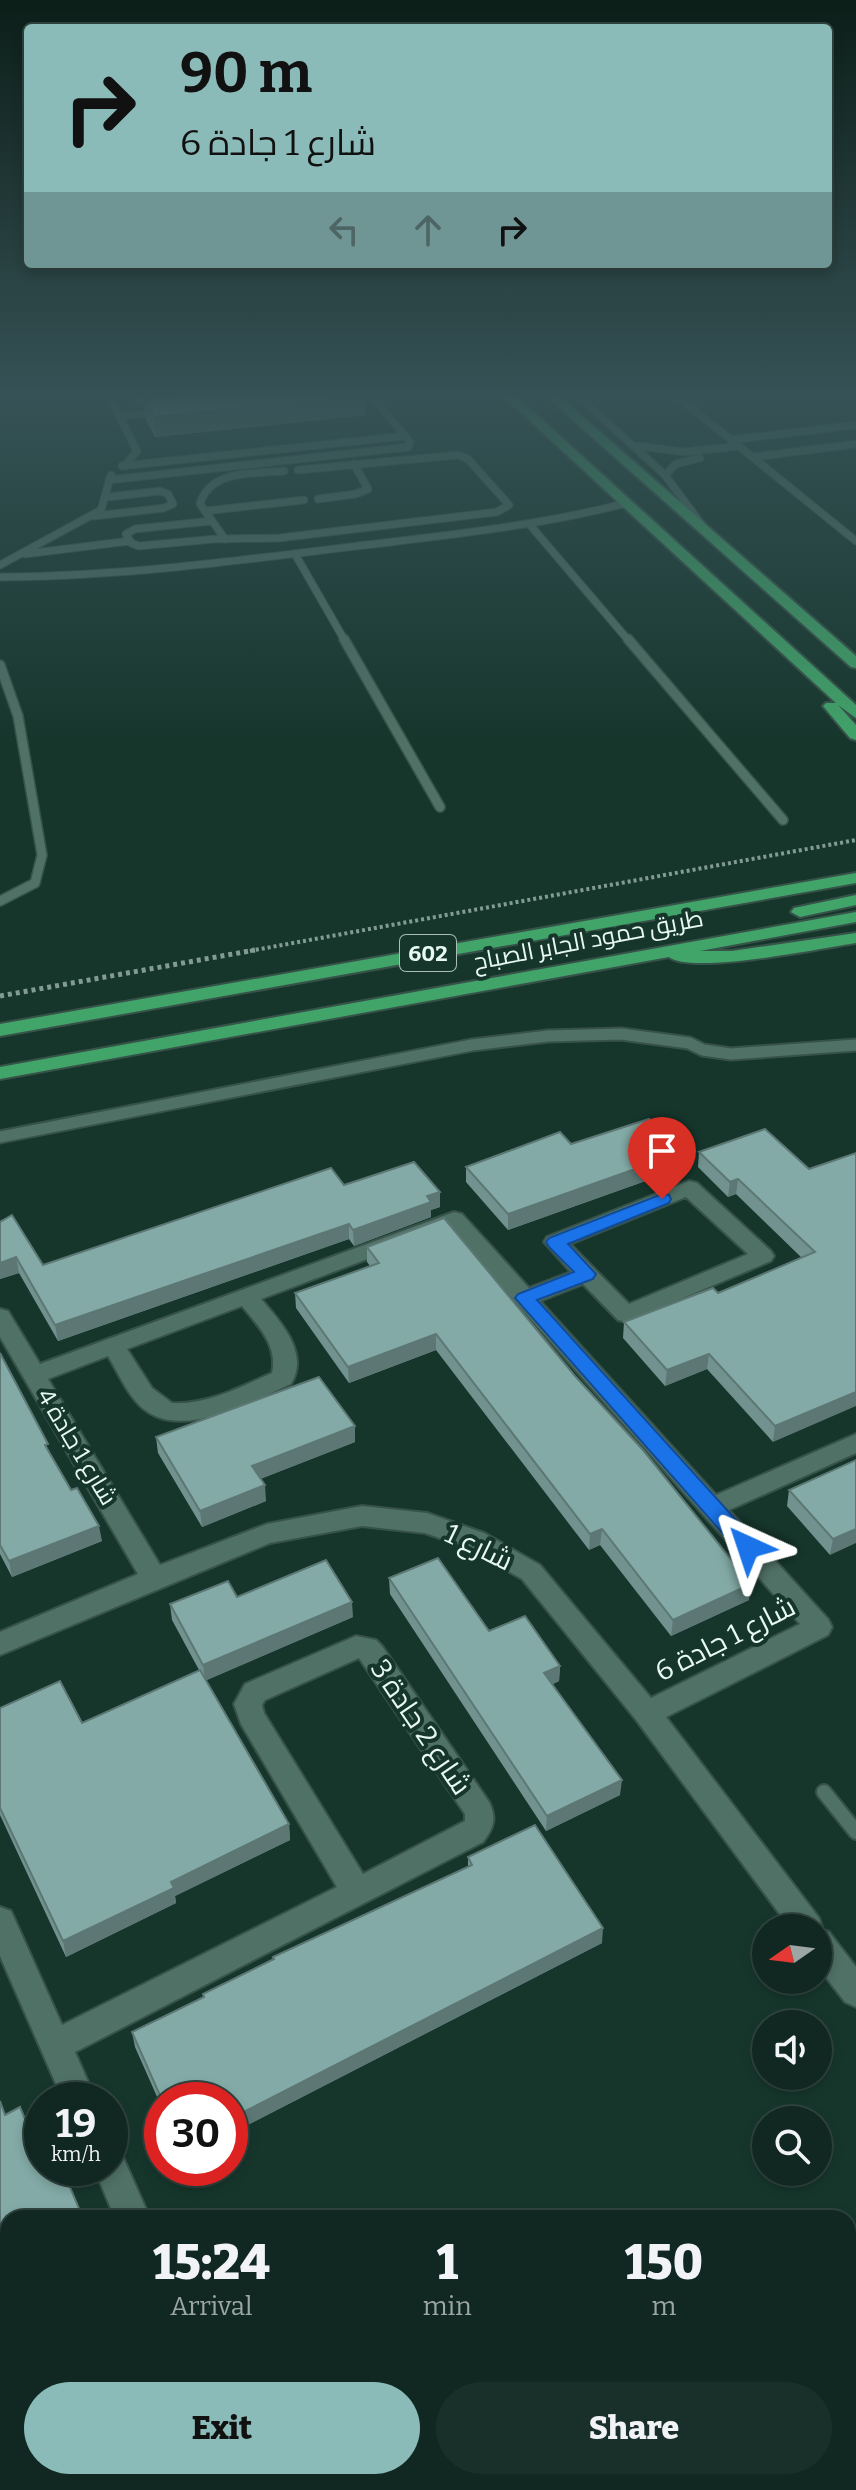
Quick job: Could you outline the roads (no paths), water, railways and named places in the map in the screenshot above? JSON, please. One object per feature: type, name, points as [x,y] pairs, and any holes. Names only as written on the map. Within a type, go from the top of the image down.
[{"type":"main road","points":[[637,512],[856,713]]},
{"type":"main road","points":[[683,512],[856,664]]},
{"type":"main road","points":[[789,651],[814,687],[856,735]]},
{"type":"main road","points":[[673,909],[856,862]]},
{"type":"main road","name":"طريق حمود الجابر الصباح","points":[[0,1030],[856,878]]},
{"type":"main road","points":[[662,951],[701,932],[856,900]]},
{"type":"main road","name":"طريق حمود الجابر الصباح","points":[[0,1073],[856,917]]},
{"type":"main road","points":[[662,951],[687,958],[719,958],[856,938]]},
{"type":"street","points":[[689,1188],[763,1256],[626,1314],[587,1274],[555,1242],[689,1188]]},
{"type":"street","name":"شارع 1 جادة 6","points":[[34,1375],[454,1219],[819,1627],[647,1713]]},
{"type":"street","points":[[525,1298],[587,1274]]},
{"type":"street","points":[[113,1346],[154,1405],[170,1414],[196,1412],[283,1378],[288,1362],[283,1345],[246,1296]]},
{"type":"street","name":"شارع 1 جادة 4","points":[[0,1317],[154,1578]]},
{"type":"street","points":[[712,1507],[856,1443]]},
{"type":"street","name":"شارع 1","points":[[0,1644],[267,1534],[362,1516],[427,1523],[475,1540],[531,1572],[647,1713],[798,1914]]},
{"type":"street","name":"شارع 2 جادة 3","points":[[55,2045],[357,1892],[473,1833],[480,1824],[479,1811],[372,1654],[366,1648],[356,1647],[255,1692],[248,1704],[251,1716],[357,1892]]},
{"type":"street","points":[[0,1921],[72,2082]]},
{"type":"street","points":[[832,1956],[850,1974]]},
{"type":"street","points":[[119,2186],[129,2210]]},
{"type":"lane","points":[[0,565],[98,512]]},
{"type":"lane","points":[[93,516],[127,512]]},
{"type":"lane","points":[[206,512],[225,539]]},
{"type":"lane","points":[[212,521],[126,532],[135,546],[144,546],[295,536],[495,512]]},
{"type":"lane","points":[[0,577],[118,574],[530,525],[586,512]]},
{"type":"lane","points":[[692,512],[708,534]]},
{"type":"lane","points":[[823,512],[854,537]]},
{"type":"lane","points":[[530,525],[783,820]]},
{"type":"lane","points":[[14,556],[130,541]]},
{"type":"lane","points":[[295,554],[440,807]]},
{"type":"lane","points":[[0,665],[18,716],[42,855],[35,883],[0,901]]},
{"type":"lane","points":[[0,1137],[472,1045],[548,1036],[621,1034],[689,1043],[703,1050],[731,1054],[856,1045]]},
{"type":"lane","points":[[824,1792],[856,1832]]}]
